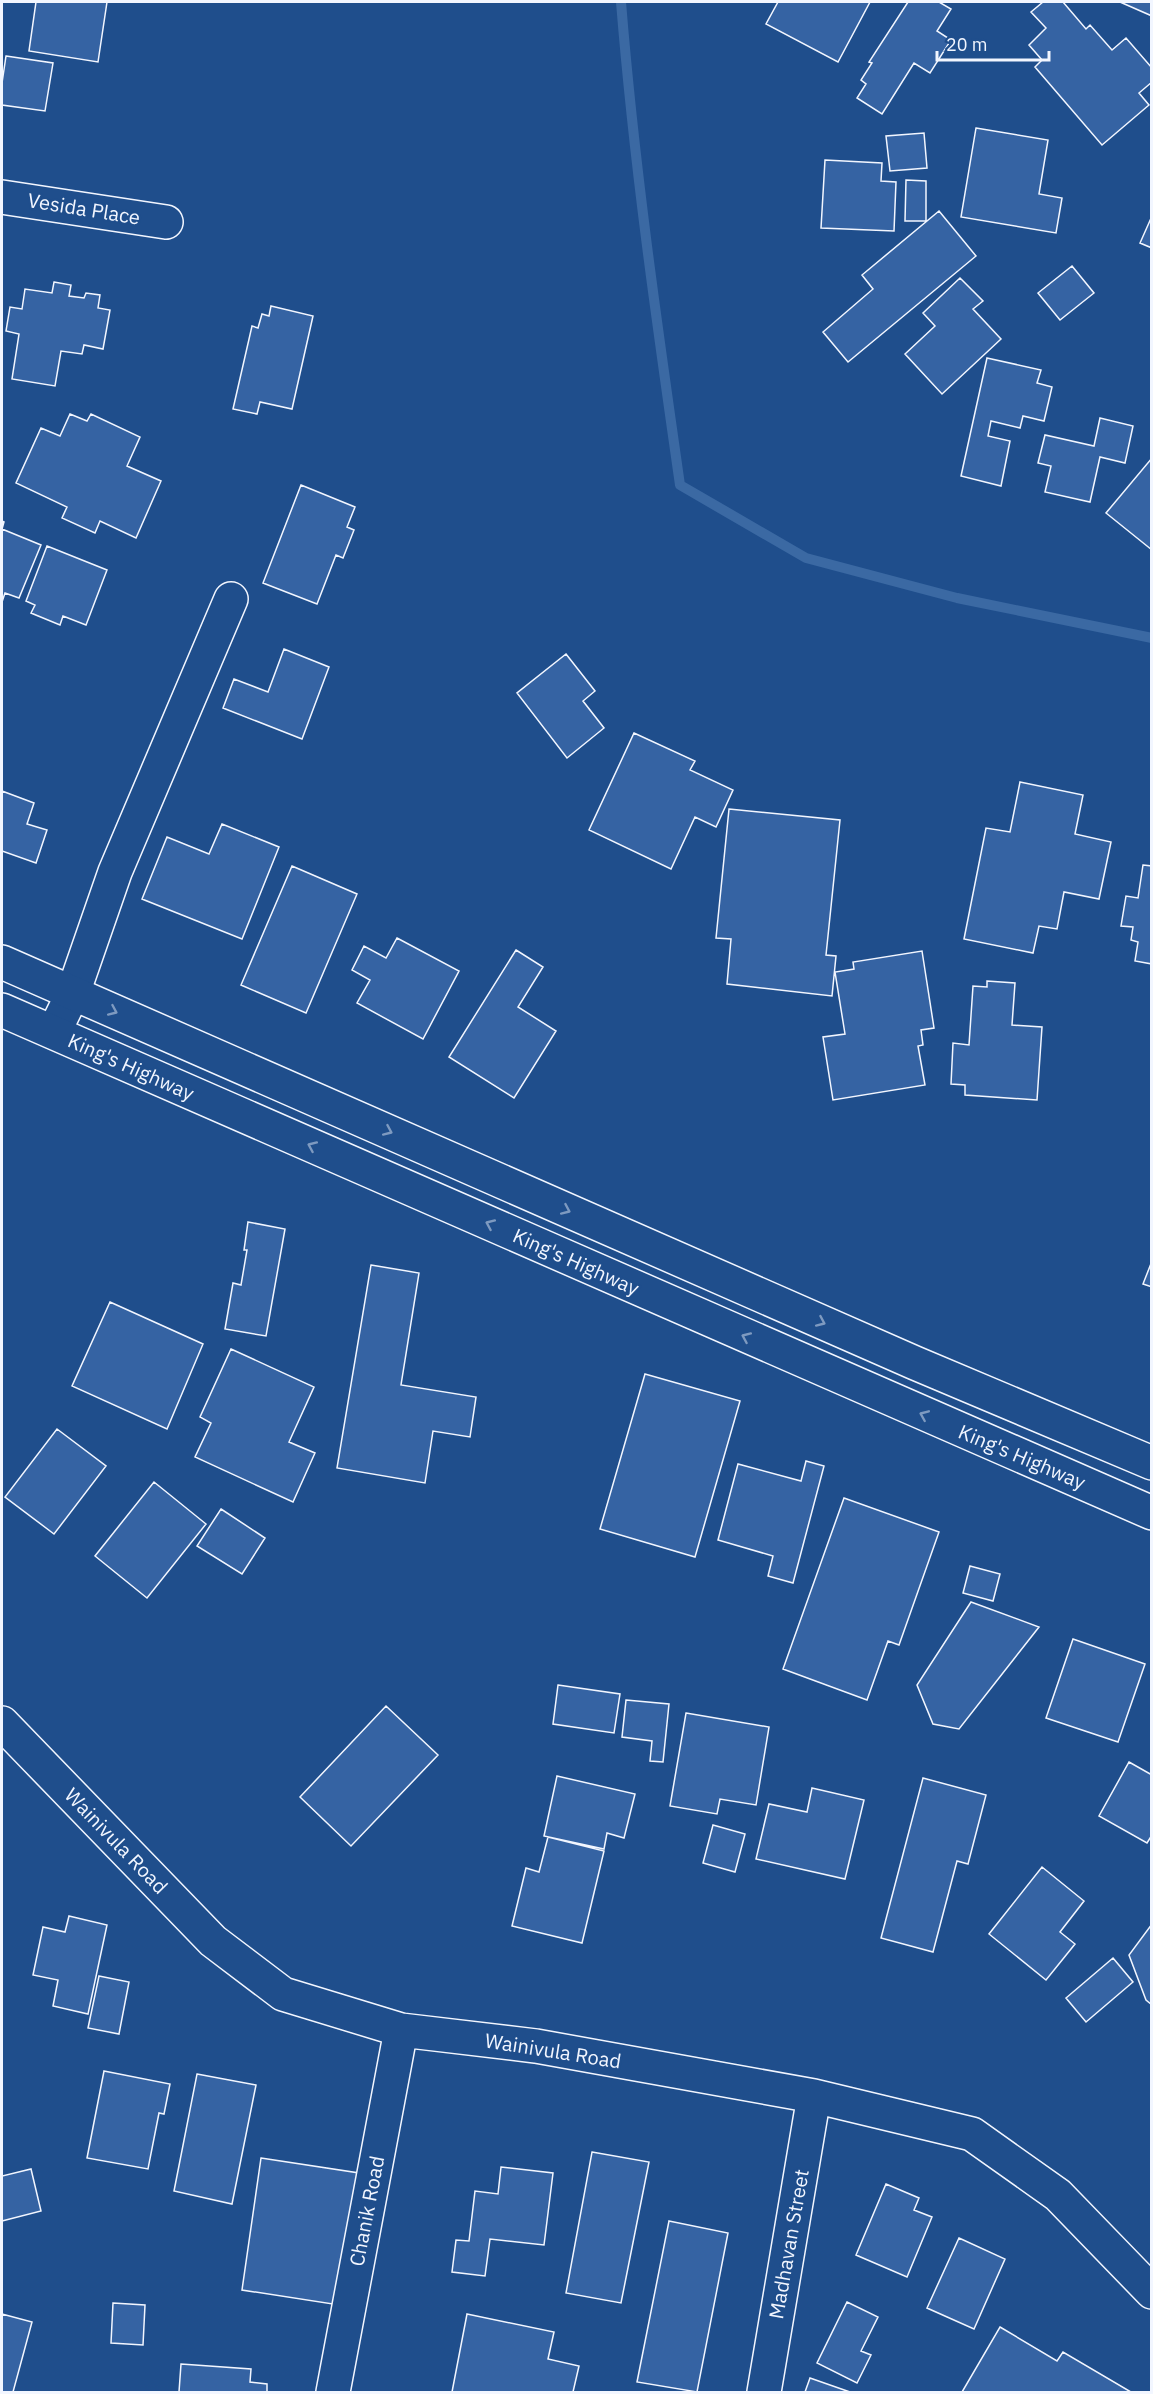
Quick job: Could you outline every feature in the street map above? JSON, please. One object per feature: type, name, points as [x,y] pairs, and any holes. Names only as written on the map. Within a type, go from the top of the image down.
[{"type":"main road","name":"Vesida Place","points":[[2,197],[166,222]]},
{"type":"main road","points":[[54,1032],[73,993],[115,872],[231,598]]},
{"type":"main road","points":[[2,962],[915,1363],[1152,1463]]},
{"type":"main road","name":"King's Highway","points":[[2,1010],[1152,1513]]},
{"type":"main road","name":"Wainivula Road","points":[[2,1723],[213,1941],[283,1994],[401,2030],[536,2046],[814,2096],[972,2134],[1058,2195],[1152,2292]]},
{"type":"main road","name":"Chanik Road","points":[[333,2392],[401,2030]]},
{"type":"main road","name":"Madhavan Street","points":[[764,2392],[814,2096]]},
{"type":"building","points":[[36,2],[107,2],[98,62],[29,51]]},
{"type":"building","points":[[778,2],[870,2],[838,62],[766,24]]},
{"type":"building","points":[[908,2],[939,2],[951,9],[937,31],[951,40],[930,73],[914,63],[882,114],[857,98],[866,84],[861,80],[872,63],[869,62]]},
{"type":"building","points":[[1043,2],[1063,2],[1086,29],[1090,25],[1112,50],[1126,38],[1152,68],[1152,82],[1139,93],[1149,105],[1102,145],[1035,67],[1042,60],[1029,45],[1046,28],[1031,12]]},
{"type":"building","points":[[1120,2],[1152,2],[1152,16]]},
{"type":"building","points":[[6,56],[53,63],[45,111],[2,105]]},
{"type":"building","points":[[976,128],[1048,140],[1039,194],[1062,198],[1056,233],[961,217]]},
{"type":"building","points":[[924,133],[927,168],[890,171],[886,136]]},
{"type":"building","points":[[825,160],[882,163],[881,181],[896,182],[894,231],[821,228]]},
{"type":"building","points":[[906,180],[926,181],[926,221],[905,221]]},
{"type":"building","points":[[939,211],[976,256],[848,362],[823,332],[873,289],[862,275]]},
{"type":"building","points":[[1152,216],[1152,248],[1140,243]]},
{"type":"building","points":[[1072,266],[1094,293],[1060,320],[1038,293]]},
{"type":"building","points":[[960,278],[983,301],[973,309],[1001,339],[942,394],[905,354],[935,326],[923,313]]},
{"type":"building","points":[[54,282],[71,285],[69,296],[84,298],[86,293],[100,295],[98,308],[110,310],[103,349],[84,345],[82,354],[61,351],[55,386],[12,379],[19,334],[6,331],[10,307],[22,309],[25,289],[52,293]]},
{"type":"building","points":[[271,306],[313,316],[292,409],[260,402],[257,414],[233,409],[252,326],[258,328],[262,314],[269,316]]},
{"type":"building","points":[[987,358],[1041,370],[1037,383],[1052,387],[1044,421],[1023,416],[1020,428],[991,421],[988,436],[1010,441],[1001,486],[961,476]]},
{"type":"building","points":[[70,414],[87,421],[91,414],[140,437],[127,466],[161,481],[136,538],[100,521],[95,533],[62,518],[67,507],[16,483],[41,428],[60,436]]},
{"type":"building","points":[[1100,418],[1133,426],[1125,463],[1100,457],[1090,502],[1045,492],[1051,466],[1038,463],[1045,435],[1094,446]]},
{"type":"building","points":[[1152,458],[1152,550],[1106,513]]},
{"type":"building","points":[[301,485],[355,507],[347,527],[354,530],[343,558],[336,555],[317,604],[263,583]]},
{"type":"building","points":[[2,529],[41,545],[19,598],[5,593],[2,602]]},
{"type":"building","points":[[47,546],[107,570],[86,625],[63,616],[60,625],[31,613],[35,605],[26,601]]},
{"type":"building","points":[[284,649],[329,667],[302,739],[223,708],[234,679],[268,692]]},
{"type":"building","points":[[566,654],[595,691],[583,701],[604,728],[567,758],[517,693]]},
{"type":"building","points":[[634,733],[695,761],[690,770],[733,790],[716,827],[695,817],[671,869],[589,830]]},
{"type":"building","points":[[1020,782],[1083,795],[1075,834],[1111,842],[1099,899],[1064,892],[1057,929],[1039,926],[1033,953],[964,939],[986,828],[1010,832]]},
{"type":"building","points":[[2,791],[34,803],[27,824],[47,830],[36,863],[2,851]]},
{"type":"building","points":[[729,809],[840,820],[826,955],[836,956],[832,996],[727,984],[731,939],[716,938]]},
{"type":"building","points":[[222,824],[279,847],[242,939],[142,899],[167,837],[209,854]]},
{"type":"building","points":[[1143,865],[1152,866],[1152,964],[1135,961],[1138,942],[1131,940],[1133,927],[1121,926],[1126,896],[1138,898]]},
{"type":"building","points":[[292,866],[357,894],[306,1013],[241,985]]},
{"type":"building","points":[[397,938],[459,971],[423,1039],[357,1003],[370,980],[352,970],[364,946],[386,958]]},
{"type":"building","points":[[516,950],[543,967],[518,1007],[556,1031],[514,1098],[449,1057]]},
{"type":"building","points":[[922,951],[934,1028],[921,1030],[923,1045],[918,1046],[925,1085],[833,1100],[823,1037],[845,1034],[835,972],[854,969],[853,962]]},
{"type":"building","points":[[987,981],[1015,983],[1012,1025],[1042,1027],[1037,1100],[965,1095],[965,1085],[951,1084],[953,1043],[969,1045],[973,986],[987,987]]},
{"type":"building","points":[[248,1222],[285,1229],[266,1336],[225,1329],[233,1283],[241,1285],[247,1250],[244,1250]]},
{"type":"building","points":[[1152,1261],[1152,1287],[1143,1284]]},
{"type":"building","points":[[371,1265],[419,1273],[401,1385],[476,1397],[470,1437],[433,1431],[425,1483],[337,1468]]},
{"type":"building","points":[[110,1302],[203,1344],[167,1429],[72,1386]]},
{"type":"building","points":[[231,1349],[314,1387],[289,1442],[315,1453],[293,1502],[195,1457],[211,1423],[200,1417]]},
{"type":"building","points":[[645,1374],[740,1401],[695,1557],[600,1529]]},
{"type":"building","points":[[57,1429],[106,1466],[54,1534],[5,1497]]},
{"type":"building","points":[[806,1461],[824,1466],[793,1583],[768,1576],[773,1556],[718,1540],[738,1464],[801,1481]]},
{"type":"building","points":[[154,1482],[206,1524],[147,1598],[95,1556]]},
{"type":"building","points":[[844,1498],[939,1532],[899,1645],[888,1641],[867,1700],[783,1669]]},
{"type":"building","points":[[221,1509],[265,1538],[242,1574],[197,1546]]},
{"type":"building","points":[[970,1566],[1000,1574],[993,1601],[963,1593]]},
{"type":"building","points":[[971,1602],[1039,1627],[959,1729],[933,1724],[917,1685]]},
{"type":"building","points":[[1073,1639],[1145,1664],[1118,1742],[1046,1718]]},
{"type":"building","points":[[558,1685],[620,1694],[614,1733],[553,1724]]},
{"type":"building","points":[[626,1700],[669,1704],[663,1762],[650,1761],[652,1741],[622,1737]]},
{"type":"building","points":[[386,1706],[438,1755],[351,1846],[300,1797]]},
{"type":"building","points":[[686,1713],[769,1727],[756,1805],[720,1799],[717,1814],[670,1806]]},
{"type":"building","points":[[1129,1762],[1152,1775],[1152,1835],[1147,1843],[1099,1816]]},
{"type":"building","points":[[557,1776],[635,1794],[624,1838],[607,1833],[604,1849],[544,1836]]},
{"type":"building","points":[[923,1778],[986,1795],[968,1864],[957,1861],[933,1952],[881,1938]]},
{"type":"building","points":[[812,1788],[864,1800],[845,1879],[756,1859],[769,1804],[807,1812]]},
{"type":"building","points":[[713,1825],[745,1834],[735,1872],[703,1863]]},
{"type":"building","points":[[548,1837],[604,1851],[582,1943],[512,1926],[526,1868],[539,1872]]},
{"type":"building","points":[[1042,1867],[1084,1901],[1060,1932],[1075,1944],[1046,1980],[989,1934]]},
{"type":"building","points":[[69,1916],[107,1925],[88,2014],[53,2006],[58,1980],[33,1975],[43,1927],[65,1932]]},
{"type":"building","points":[[1152,1924],[1152,2005],[1146,2000],[1129,1955]]},
{"type":"building","points":[[1113,1958],[1133,1982],[1086,2022],[1066,1998]]},
{"type":"building","points":[[99,1976],[129,1982],[119,2034],[88,2028]]},
{"type":"building","points":[[104,2071],[170,2084],[164,2114],[159,2113],[148,2169],[87,2158]]},
{"type":"building","points":[[197,2074],[256,2085],[232,2204],[174,2191]]},
{"type":"building","points":[[592,2152],[649,2162],[621,2303],[566,2293]]},
{"type":"building","points":[[261,2158],[359,2173],[339,2305],[242,2290]]},
{"type":"building","points":[[501,2167],[553,2173],[544,2245],[490,2239],[485,2276],[452,2272],[456,2240],[469,2241],[475,2191],[498,2194]]},
{"type":"building","points":[[31,2169],[41,2211],[2,2221],[2,2176]]},
{"type":"building","points":[[886,2184],[919,2198],[914,2210],[932,2217],[907,2277],[856,2255]]},
{"type":"building","points":[[669,2221],[728,2233],[697,2392],[637,2382]]},
{"type":"building","points":[[959,2238],[1005,2259],[974,2329],[927,2308]]},
{"type":"building","points":[[847,2302],[878,2317],[861,2351],[871,2355],[857,2383],[817,2363]]},
{"type":"building","points":[[113,2303],[145,2305],[143,2345],[111,2343]]},
{"type":"building","points":[[2,2314],[32,2322],[13,2392],[2,2392]]},
{"type":"building","points":[[467,2314],[554,2332],[548,2359],[579,2366],[573,2392],[452,2392]]},
{"type":"building","points":[[1000,2327],[1057,2361],[1063,2352],[1131,2392],[962,2392]]},
{"type":"building","points":[[181,2364],[251,2369],[250,2382],[267,2384],[267,2392],[179,2392]]},
{"type":"building","points":[[810,2378],[850,2392],[805,2392]]},
{"type":"waterway","points":[[621,2],[639,184],[680,485],[806,558],[957,598],[1152,638]]}]
